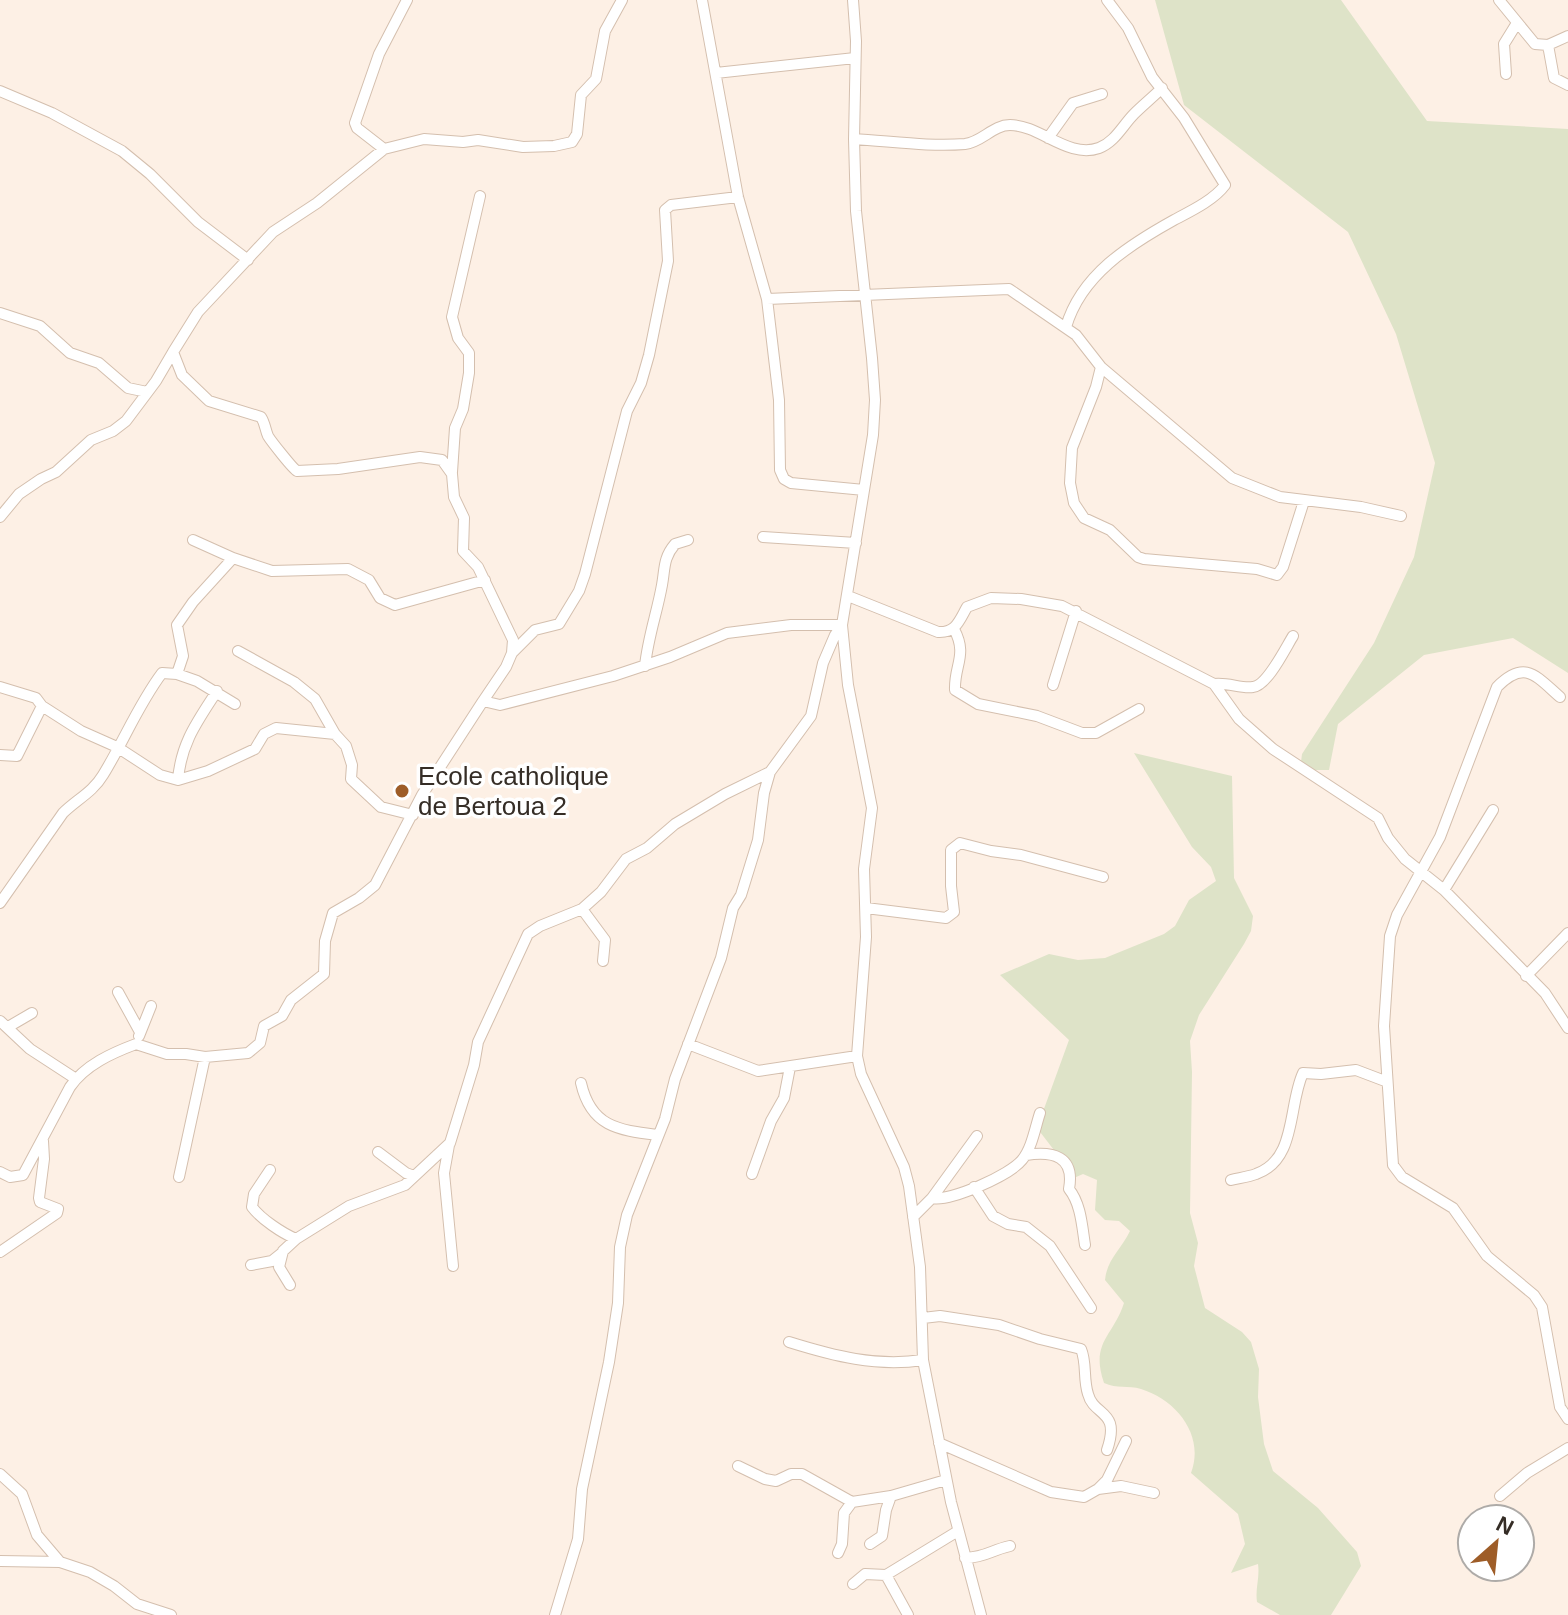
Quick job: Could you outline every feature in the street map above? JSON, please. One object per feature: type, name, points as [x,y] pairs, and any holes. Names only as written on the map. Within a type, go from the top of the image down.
[{"type":"street","points":[[384,149],[355,123],[379,54],[407,0]]},
{"type":"street","points":[[0,517],[19,494],[56,472],[91,440],[113,431],[126,421],[156,381],[198,312],[277,228],[317,203],[384,149],[424,139],[478,140],[523,147],[572,142],[577,134],[581,95],[596,79],[605,31],[622,0]]},
{"type":"street","points":[[702,0],[738,197],[767,299],[779,400],[780,470],[784,479],[791,483],[864,490]]},
{"type":"street","points":[[853,0],[856,211],[875,400],[873,435],[842,625],[848,685],[872,808],[864,869],[866,937],[857,1056],[861,1074],[904,1167],[920,1267],[923,1360],[946,1480],[981,1615]]},
{"type":"street","points":[[1066,327],[1072,306],[1082,289],[1098,273],[1137,241],[1192,211],[1225,185],[1184,118],[1152,77],[1128,28],[1107,0]]},
{"type":"street","points":[[1499,0],[1532,42],[1548,45],[1568,36]]},
{"type":"street","points":[[1506,74],[1504,44],[1517,23]]},
{"type":"street","points":[[1548,45],[1554,78],[1568,85]]},
{"type":"street","points":[[716,73],[855,58]]},
{"type":"street","points":[[854,139],[968,144],[996,128],[1009,125],[1061,144],[1087,149],[1100,147],[1116,136],[1162,88]]},
{"type":"street","points":[[0,91],[52,113],[122,151],[198,222],[248,260]]},
{"type":"street","points":[[1048,138],[1073,103],[1102,94]]},
{"type":"street","points":[[480,196],[452,317],[458,338],[469,353],[469,373],[463,409],[455,428],[452,474],[454,497],[464,518],[463,551],[478,567],[512,634],[512,653]]},
{"type":"street","points":[[0,1172],[10,1177],[23,1175],[76,1079],[105,1056],[134,1044],[167,1054],[205,1057],[252,1052],[263,1038],[264,1026],[276,1021],[291,1000],[321,979],[325,967],[325,941],[333,913],[375,885],[422,795],[506,667],[512,653],[535,630],[559,624],[579,591],[627,411],[641,383],[649,355],[668,261],[665,210],[671,205],[738,197]]},
{"type":"street","points":[[767,299],[1003,287],[1018,293],[1066,327],[1101,367],[1232,478],[1280,497],[1361,507],[1401,516]]},
{"type":"street","points":[[0,313],[40,326],[70,353],[99,363],[128,388],[147,392]]},
{"type":"street","points":[[173,352],[182,375],[209,401],[261,417],[268,436],[297,471],[338,469],[420,457],[442,460],[452,474]]},
{"type":"street","points":[[1101,367],[1072,448],[1072,493],[1074,503],[1084,518],[1110,530],[1138,557],[1257,569],[1277,575],[1283,567],[1304,501]]},
{"type":"street","points":[[156,381],[182,375]]},
{"type":"street","points":[[763,537],[856,543]]},
{"type":"street","points":[[193,540],[272,571],[348,569],[369,580],[380,598],[395,605],[485,580]]},
{"type":"street","points":[[645,666],[651,623],[663,581],[663,565],[675,544],[688,540]]},
{"type":"street","points":[[177,674],[183,656],[177,625],[193,602],[233,558]]},
{"type":"street","points":[[848,596],[947,633],[954,629],[967,607],[991,598],[1062,606],[1214,684],[1239,719],[1273,749],[1378,818],[1388,838],[1405,859],[1444,890],[1545,993],[1568,1028]]},
{"type":"street","points":[[1053,685],[1076,611]]},
{"type":"street","points":[[483,701],[500,705],[645,666],[727,633],[791,625],[842,625]]},
{"type":"street","points":[[555,1615],[578,1539],[582,1489],[618,1303],[620,1247],[627,1215],[721,958],[733,908],[741,895],[754,855],[770,772],[811,716],[823,663],[842,625]]},
{"type":"street","points":[[954,629],[962,652],[955,690],[978,704],[1037,716],[1082,733],[1096,733],[1139,709]]},
{"type":"street","points":[[1214,684],[1233,683],[1254,687],[1263,684],[1293,636]]},
{"type":"street","points":[[238,651],[294,682],[315,699],[335,734],[346,746],[352,765],[351,779],[381,807],[413,815]]},
{"type":"street","points":[[1560,697],[1533,673],[1526,671],[1515,673],[1497,687],[1440,837],[1397,915],[1390,936],[1384,1011],[1385,1081],[1396,1172],[1453,1208],[1487,1256],[1534,1295],[1542,1307],[1560,1407],[1568,1419]]},
{"type":"street","points":[[0,903],[63,813],[74,801],[82,799],[102,777],[145,696],[162,673],[177,674],[217,691],[235,704]]},
{"type":"street","points":[[0,687],[36,698],[42,706],[81,731],[117,747],[160,775],[178,780],[208,771],[255,749],[264,734],[276,728],[335,734]]},
{"type":"street","points":[[178,780],[180,756],[190,733],[217,691]]},
{"type":"street","points":[[0,755],[17,756],[42,706]]},
{"type":"street","points":[[453,1266],[444,1173],[450,1143],[478,1042],[528,934],[582,909],[601,892],[626,859],[647,848],[675,824],[770,772]]},
{"type":"street","points":[[1444,890],[1493,810]]},
{"type":"street","points":[[866,908],[946,918],[951,916],[954,912],[951,850],[960,843],[1021,855],[1103,877]]},
{"type":"street","points":[[582,909],[605,940],[603,961]]},
{"type":"street","points":[[1526,976],[1568,933]]},
{"type":"street","points":[[118,992],[140,1032]]},
{"type":"street","points":[[142,1045],[140,1032],[151,1006]]},
{"type":"street","points":[[32,1013],[4,1024],[30,1049],[76,1079]]},
{"type":"street","points":[[688,1044],[758,1071],[857,1056]]},
{"type":"street","points":[[179,1177],[205,1057]]},
{"type":"street","points":[[752,1174],[771,1121],[784,1098],[790,1067]]},
{"type":"street","points":[[1231,1180],[1259,1174],[1277,1160],[1285,1148],[1303,1073],[1356,1070],[1385,1081]]},
{"type":"street","points":[[581,1083],[585,1103],[594,1114],[629,1131],[658,1135]]},
{"type":"street","points":[[932,1198],[941,1200],[974,1187],[1001,1176],[1020,1163],[1026,1155],[1040,1113]]},
{"type":"street","points":[[0,1252],[57,1213],[58,1209],[40,1202],[39,1198],[44,1159],[43,1135]]},
{"type":"street","points":[[913,1217],[932,1198],[977,1136]]},
{"type":"street","points":[[251,1265],[272,1261],[296,1239],[349,1206],[405,1185],[450,1143]]},
{"type":"street","points":[[378,1152],[414,1176]]},
{"type":"street","points":[[1026,1155],[1051,1153],[1068,1166],[1071,1175],[1069,1189],[1083,1224],[1085,1245]]},
{"type":"street","points":[[270,1170],[254,1194],[252,1207],[282,1233],[296,1239]]},
{"type":"street","points":[[974,1187],[993,1216],[1008,1224],[1026,1227],[1050,1246],[1091,1308]]},
{"type":"street","points":[[283,1251],[279,1267],[290,1285]]},
{"type":"street","points":[[923,1318],[940,1316],[999,1325],[1081,1349],[1090,1399],[1109,1422],[1111,1436],[1107,1450]]},
{"type":"street","points":[[789,1342],[835,1357],[870,1362],[899,1364],[923,1360]]},
{"type":"street","points":[[939,1443],[1051,1492],[1084,1497],[1107,1480],[1126,1441]]},
{"type":"street","points":[[1500,1496],[1527,1473],[1568,1448]]},
{"type":"street","points":[[738,1466],[776,1481],[791,1474],[802,1474],[852,1502],[891,1496],[946,1480]]},
{"type":"street","points":[[0,1474],[22,1494],[40,1540],[60,1562]]},
{"type":"street","points":[[1098,1489],[1121,1486],[1154,1493]]},
{"type":"street","points":[[870,1544],[882,1536],[891,1496]]},
{"type":"street","points":[[838,1553],[842,1544],[844,1513],[852,1502]]},
{"type":"street","points":[[853,1584],[865,1574],[886,1575],[958,1531]]},
{"type":"street","points":[[965,1558],[986,1556],[1010,1546]]},
{"type":"street","points":[[0,1561],[60,1562],[90,1572],[137,1604],[171,1615]]},
{"type":"street","points":[[886,1575],[908,1615]]},
{"type":"green space","points":[[1155,0],[1341,0],[1427,121],[1568,129],[1568,673],[1513,638],[1424,655],[1338,724],[1329,770],[1300,770],[1302,754],[1374,643],[1414,557],[1435,463],[1396,334],[1348,232],[1184,105]]},
{"type":"green space","points":[[1134,753],[1232,776],[1234,878],[1253,916],[1251,931],[1199,1015],[1190,1041],[1190,1213],[1198,1243],[1194,1266],[1205,1308],[1242,1332],[1251,1342],[1259,1369],[1258,1397],[1264,1444],[1273,1471],[1318,1508],[1357,1552],[1361,1566],[1331,1615],[1280,1615],[1257,1602],[1258,1564],[1231,1573],[1245,1544],[1238,1514],[1191,1473],[1194,1446],[1185,1421],[1154,1394],[1104,1383],[1100,1369],[1101,1349],[1124,1303],[1105,1280],[1106,1273],[1130,1231],[1119,1221],[1105,1220],[1095,1210],[1097,1180],[1083,1174],[1067,1181],[1057,1154],[1037,1128],[1069,1040],[1000,975],[1049,954],[1078,960],[1105,958],[1164,934],[1175,926],[1189,900],[1216,881],[1211,867],[1192,847]]},
{"type":"place","name":"Ecole catholique de Bertoua 2","points":[[402,791]]}]
